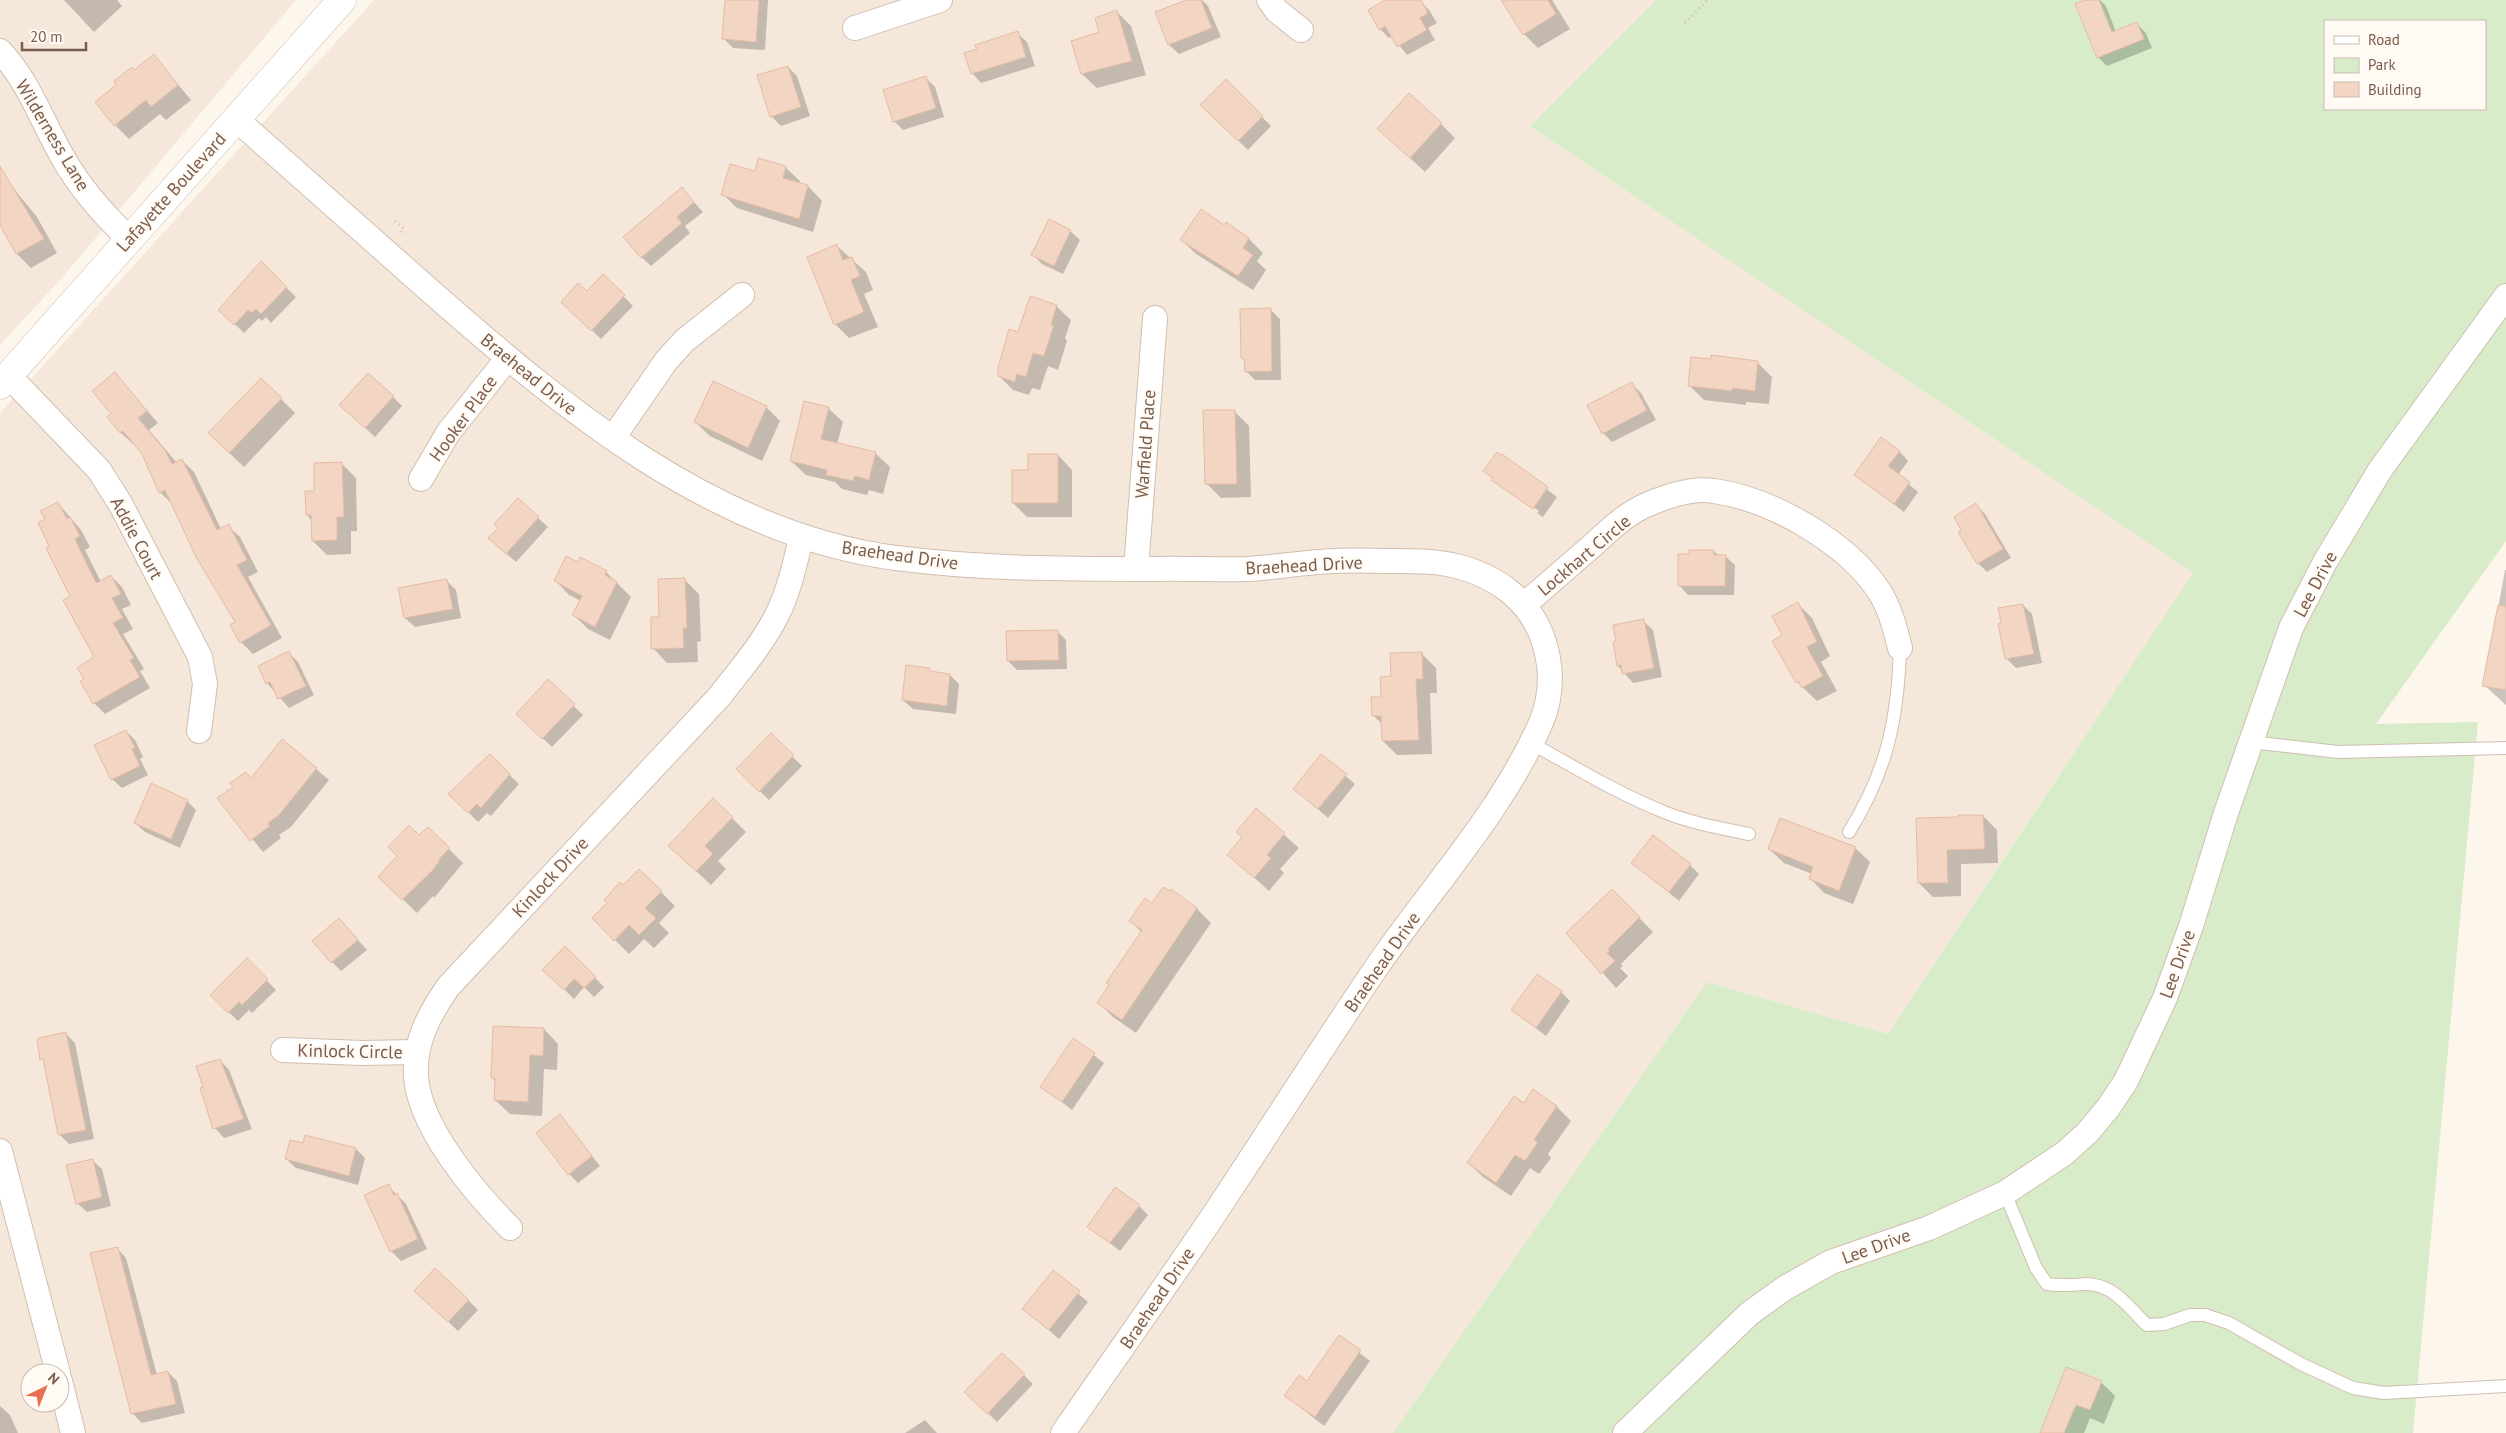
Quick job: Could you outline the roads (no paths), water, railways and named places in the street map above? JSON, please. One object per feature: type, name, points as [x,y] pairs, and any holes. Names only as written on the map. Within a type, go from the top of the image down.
[{"type":"main road","name":"Lafayette Boulevard","points":[[4,380],[342,0]]},
{"type":"street","points":[[855,28],[940,0]]},
{"type":"street","points":[[1269,0],[1278,11],[1301,30]]},
{"type":"street","name":"Wilderness Lane","points":[[0,51],[35,103],[62,156],[83,190],[129,239]]},
{"type":"street","name":"Braehead Drive","points":[[236,119],[507,359],[578,414],[677,477],[740,512],[801,538],[852,551],[917,560],[1016,568],[1245,569],[1332,561],[1428,562],[1454,566],[1484,575],[1506,588],[1524,605],[1536,622],[1543,639],[1550,666],[1550,688],[1547,706],[1531,743],[1486,817],[1381,960],[1181,1264],[1063,1433]]},
{"type":"street","points":[[613,438],[666,360],[684,341],[742,295]]},
{"type":"street","name":"Lee Drive","points":[[1625,1433],[1750,1313],[1785,1288],[1831,1262],[1928,1228],[2005,1193],[2042,1171],[2082,1137],[2108,1108],[2126,1081],[2165,998],[2210,870],[2226,813],[2291,628],[2325,562],[2380,470],[2506,296]]},
{"type":"street","name":"Warfield Place","points":[[1136,569],[1155,318]]},
{"type":"street","name":"Hooker Place","points":[[421,478],[448,433],[507,359]]},
{"type":"street","name":"Addie Court","points":[[4,380],[87,456],[121,505],[200,657],[205,684],[199,731]]},
{"type":"street","name":"Lockhart Circle","points":[[1524,605],[1620,521],[1642,506],[1671,495],[1713,490],[1754,502],[1802,523],[1834,545],[1855,563],[1879,590],[1892,615],[1900,648]]},
{"type":"street","name":"Kinlock Drive","points":[[510,1228],[481,1199],[456,1166],[435,1131],[419,1093],[416,1075],[417,1052],[433,1009],[448,987],[719,697],[750,658],[777,615],[789,585],[801,538]]},
{"type":"street","name":"Kinlock Circle","points":[[283,1050],[362,1053],[417,1052]]},
{"type":"street","points":[[0,1151],[55,1363]]},
{"type":"street","points":[[68,1413],[73,1433]]},
{"type":"lane","points":[[1849,832],[1867,804],[1881,773],[1890,740],[1898,696],[1900,648]]},
{"type":"lane","points":[[2251,742],[2338,752],[2506,748]]},
{"type":"lane","points":[[1531,743],[1596,780],[1664,812],[1701,824],[1749,834]]},
{"type":"lane","points":[[2005,1193],[2036,1268],[2047,1284],[2065,1287],[2088,1284],[2109,1289],[2125,1301],[2147,1325],[2164,1324],[2190,1315],[2205,1315],[2229,1323],[2301,1364],[2353,1388],[2384,1393],[2506,1386]]}]
